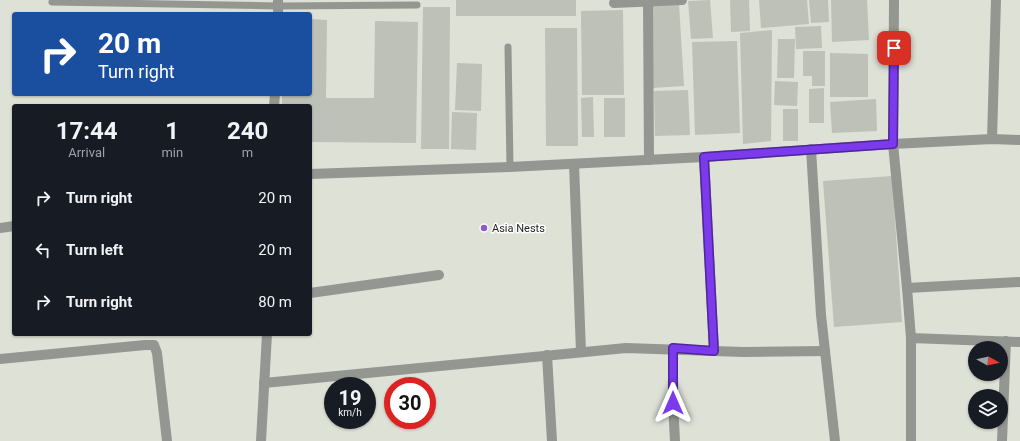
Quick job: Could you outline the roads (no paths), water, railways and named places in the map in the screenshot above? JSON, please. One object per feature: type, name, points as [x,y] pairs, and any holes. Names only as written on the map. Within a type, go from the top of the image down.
[{"type":"street","points":[[614,3],[682,0]]},
{"type":"street","points":[[894,0],[893,144],[911,338],[911,441]]},
{"type":"street","points":[[992,139],[996,0]]},
{"type":"street","points":[[648,2],[649,160]]},
{"type":"street","points":[[312,174],[574,164],[893,144],[992,139],[1020,140]]},
{"type":"street","points":[[811,149],[821,315],[835,441]]},
{"type":"street","points":[[704,157],[714,351]]},
{"type":"street","points":[[574,164],[582,352]]},
{"type":"street","points":[[0,228],[12,226]]},
{"type":"street","points":[[312,293],[439,274]]},
{"type":"street","points":[[907,288],[1020,282]]},
{"type":"street","points":[[261,441],[267,336]]},
{"type":"street","points":[[911,338],[1006,341]]},
{"type":"street","points":[[1008,341],[1020,342]]},
{"type":"street","points":[[0,359],[145,344],[154,345],[157,353],[167,441]]},
{"type":"street","points":[[264,383],[626,348],[673,348],[743,352],[826,351]]},
{"type":"street","points":[[673,348],[675,441]]},
{"type":"street","points":[[548,355],[552,441]]},
{"type":"street","points":[[1002,441],[1004,381]]},
{"type":"lane","points":[[52,2],[278,7],[417,5]]},
{"type":"lane","points":[[508,47],[510,167]]},
{"type":"place","name":"Asia Nests","points":[[484,228]]}]
